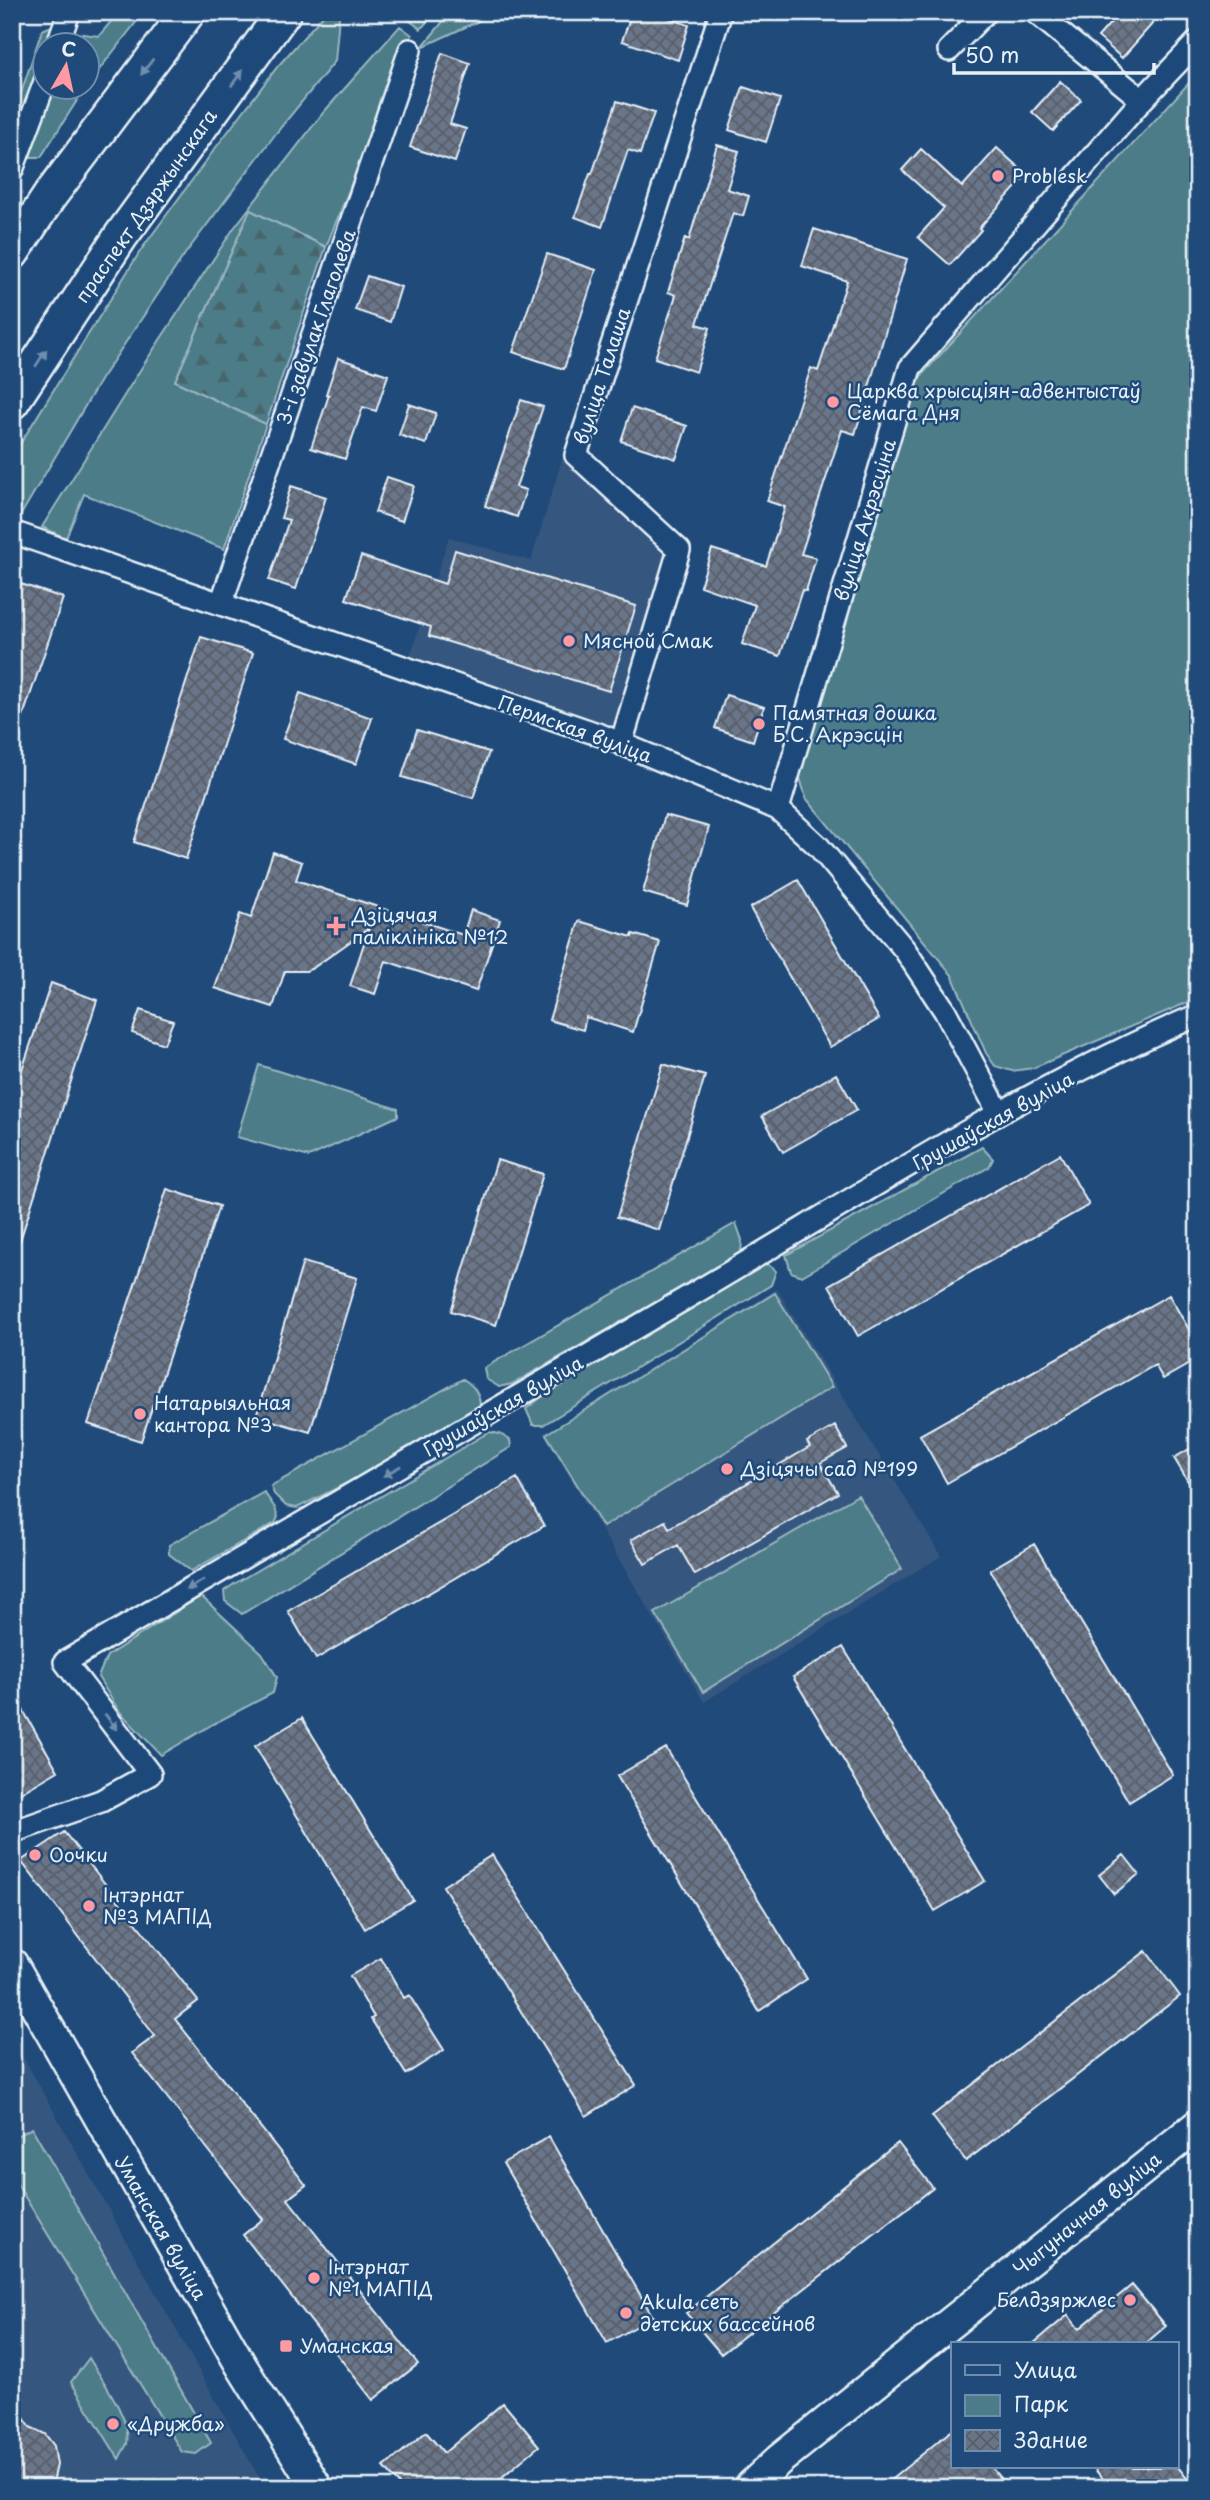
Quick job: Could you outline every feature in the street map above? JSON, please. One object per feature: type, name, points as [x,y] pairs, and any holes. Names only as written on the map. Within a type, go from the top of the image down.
[{"type":"main road","points":[[12,253],[48,197],[188,12]]},
{"type":"main road","name":"праспект Дзяржынскага","points":[[12,402],[121,236],[284,12]]},
{"type":"main road","name":"Уманская вуліца","points":[[12,1964],[242,2367],[317,2488]]},
{"type":"main road","name":"Чыгуначная вуліца","points":[[749,2488],[779,2460],[1198,2124]]},
{"type":"main road","name":"Чыгуначная вуліца","points":[[727,2488],[779,2460]]},
{"type":"street","points":[[62,32],[69,12]]},
{"type":"street","name":"вуліца Талаша","points":[[621,744],[679,550],[576,455],[721,12]]},
{"type":"street","points":[[949,50],[986,12]]},
{"type":"street","points":[[1035,12],[1142,100]]},
{"type":"street","name":"вуліца Акрэсціна","points":[[778,809],[910,368],[1142,100],[1198,41]]},
{"type":"street","name":"3-і завулак Глаголева","points":[[221,604],[410,50]]},
{"type":"street","points":[[12,170],[37,102]]},
{"type":"street","name":"Пермская вуліца","points":[[12,532],[621,744],[778,809],[819,847],[905,950],[945,1011],[999,1113]]},
{"type":"street","name":"Грушаўская вуліца","points":[[12,1832],[101,1801],[150,1774],[65,1662],[999,1113],[1150,1035],[1198,1015]]},
{"type":"shaded area","points":[[562,459],[668,553],[616,726],[409,659],[449,537],[531,561]]},
{"type":"shaded area","name":"Дзіцячы сад №199","points":[[777,1289],[941,1556],[704,1702],[544,1434]]},
{"type":"shaded area","points":[[12,2037],[265,2488],[12,2488]]},
{"type":"green space","points":[[119,12],[144,12],[102,66],[102,32]]},
{"type":"green space","points":[[326,12],[342,12],[339,16],[335,61],[277,132],[185,254],[101,379],[19,518],[12,513],[12,457],[141,250],[278,66]]},
{"type":"green space","points":[[411,12],[435,12],[421,29],[406,18]]},
{"type":"green space","points":[[451,12],[498,12],[422,47]]},
{"type":"green space","points":[[54,25],[52,32],[41,32]]},
{"type":"green space","points":[[400,26],[412,35],[326,247],[250,210],[175,381],[266,424],[224,549],[84,494],[66,538],[42,527],[142,367],[234,228],[323,113]]},
{"type":"green space","points":[[32,60],[32,87],[12,143],[12,120]]},
{"type":"green space","points":[[1198,73],[1198,998],[1033,1068],[1012,1071],[995,1066],[986,1053],[952,975],[806,798],[797,768],[920,377]]},
{"type":"green space","points":[[48,102],[76,102],[41,157],[31,157],[29,150]]},
{"type":"green space","points":[[250,210],[326,247],[266,424],[175,381]]},
{"type":"green space","points":[[259,1065],[398,1109],[398,1116],[309,1157],[237,1137]]},
{"type":"green space","points":[[982,1147],[993,1159],[989,1167],[802,1276],[791,1272],[786,1255]]},
{"type":"green space","points":[[736,1223],[742,1240],[741,1254],[512,1384],[499,1387],[486,1379],[484,1368]]},
{"type":"green space","points":[[766,1263],[776,1271],[771,1285],[543,1425],[533,1425],[526,1409],[543,1396],[756,1265]]},
{"type":"green space","points":[[775,1293],[832,1387],[603,1527],[546,1434]]},
{"type":"green space","points":[[463,1379],[475,1390],[480,1406],[349,1482],[297,1508],[286,1506],[274,1494],[271,1486]]},
{"type":"green space","points":[[489,1432],[510,1440],[511,1447],[242,1614],[225,1601],[224,1591],[234,1584]]},
{"type":"green space","points":[[264,1492],[275,1508],[278,1517],[275,1523],[191,1571],[169,1554],[169,1545]]},
{"type":"green space","points":[[858,1495],[902,1569],[703,1692],[655,1613]]},
{"type":"green space","points":[[201,1596],[262,1653],[277,1677],[273,1693],[161,1755],[119,1711],[98,1677],[107,1656]]},
{"type":"green space","points":[[32,2128],[211,2443],[196,2454],[182,2452],[12,2176],[12,2138]]},
{"type":"green space","points":[[89,2358],[125,2423],[127,2444],[119,2459],[71,2382]]},
{"type":"building","points":[[632,12],[652,12],[689,25],[678,60],[622,41]]},
{"type":"building","points":[[1120,12],[1141,12],[1153,23],[1122,58],[1098,37]]},
{"type":"building","points":[[442,53],[470,63],[450,124],[466,129],[455,162],[410,147]]},
{"type":"building","points":[[1060,81],[1081,100],[1053,131],[1032,112]]},
{"type":"building","points":[[743,87],[780,99],[766,142],[729,130]]},
{"type":"building","points":[[617,101],[654,113],[640,154],[628,150],[602,227],[575,217]]},
{"type":"building","points":[[717,145],[739,151],[727,189],[749,196],[743,216],[733,213],[697,324],[710,328],[696,372],[655,358],[676,295],[668,292],[685,238],[689,240]]},
{"type":"building","points":[[997,148],[1027,175],[950,265],[918,237],[944,208],[902,170],[921,149],[962,187]]},
{"type":"building","points":[[814,229],[907,259],[855,434],[842,430],[801,554],[816,558],[806,591],[802,590],[780,656],[742,644],[755,605],[700,586],[712,549],[766,566],[785,507],[767,501],[811,368],[818,371],[847,281],[802,266]]},
{"type":"building","points":[[547,254],[596,270],[564,369],[513,352]]},
{"type":"building","points":[[367,276],[401,287],[390,322],[355,310]]},
{"type":"building","points":[[338,358],[388,375],[376,411],[363,407],[345,459],[311,448]]},
{"type":"building","points":[[521,400],[543,407],[516,487],[526,490],[517,517],[485,506]]},
{"type":"building","points":[[409,404],[436,413],[426,444],[399,435]]},
{"type":"building","points":[[632,408],[687,426],[676,459],[621,441]]},
{"type":"building","points":[[387,477],[414,486],[402,521],[375,512]]},
{"type":"building","points":[[291,486],[326,497],[296,589],[269,580],[289,520],[281,518]]},
{"type":"building","points":[[455,550],[636,606],[609,691],[429,636],[431,627],[346,599],[361,556],[445,584]]},
{"type":"building","points":[[12,581],[63,598],[16,737],[12,736]]},
{"type":"building","points":[[201,637],[253,653],[186,859],[134,842]]},
{"type":"building","points":[[300,693],[372,718],[356,764],[283,739]]},
{"type":"building","points":[[726,695],[764,707],[753,741],[715,728]]},
{"type":"building","points":[[417,730],[489,752],[473,798],[402,777]]},
{"type":"building","points":[[665,815],[709,827],[687,905],[643,892]]},
{"type":"building","name":"Дзіцячая паліклініка №12","points":[[273,852],[302,862],[296,880],[463,935],[471,910],[500,920],[476,991],[386,961],[375,994],[350,986],[369,928],[313,968],[306,971],[285,971],[273,1007],[215,988],[240,914],[251,918]]},
{"type":"building","points":[[798,880],[879,1019],[830,1047],[750,908]]},
{"type":"building","points":[[579,921],[632,937],[633,934],[660,942],[633,1032],[586,1017],[583,1030],[549,1020]]},
{"type":"building","points":[[51,983],[97,1000],[17,1250],[12,1249],[12,1100]]},
{"type":"building","points":[[140,1010],[173,1021],[164,1044],[132,1033]]},
{"type":"building","points":[[663,1064],[705,1076],[659,1230],[617,1217]]},
{"type":"building","points":[[836,1074],[857,1110],[783,1152],[762,1116]]},
{"type":"building","points":[[1060,1154],[1089,1205],[858,1336],[829,1285]]},
{"type":"building","points":[[497,1160],[543,1174],[496,1325],[451,1311]]},
{"type":"building","points":[[167,1189],[219,1206],[141,1441],[88,1424]]},
{"type":"building","points":[[303,1262],[357,1278],[310,1432],[256,1416]]},
{"type":"building","points":[[1169,1295],[1198,1345],[1198,1359],[1163,1379],[1155,1365],[947,1483],[920,1435]]},
{"type":"building","points":[[835,1426],[847,1448],[820,1463],[838,1493],[695,1575],[678,1545],[645,1564],[631,1540],[665,1521],[669,1528],[810,1447],[807,1442]]},
{"type":"building","points":[[1198,1444],[1198,1498],[1174,1458]]},
{"type":"building","points":[[517,1478],[544,1526],[316,1659],[288,1611]]},
{"type":"building","points":[[1034,1544],[1173,1775],[1129,1802],[990,1570]]},
{"type":"building","points":[[843,1647],[985,1881],[935,1911],[793,1677]]},
{"type":"building","points":[[12,1691],[58,1771],[12,1798]]},
{"type":"building","points":[[302,1718],[413,1900],[365,1929],[255,1746]]},
{"type":"building","points":[[666,1748],[807,1979],[759,2011],[617,1776]]},
{"type":"building","points":[[64,1832],[198,2001],[175,2019],[306,2185],[288,2199],[418,2364],[373,2400],[243,2235],[263,2219],[132,2053],[155,2036],[21,1861]]},
{"type":"building","points":[[492,1855],[636,2085],[586,2116],[443,1886]]},
{"type":"building","points":[[1124,1855],[1139,1874],[1114,1894],[1099,1875]]},
{"type":"building","points":[[1146,1951],[1180,1996],[966,2161],[932,2116]]},
{"type":"building","points":[[381,1958],[404,1998],[409,1995],[444,2050],[406,2074],[371,2019],[374,2017],[350,1976]]},
{"type":"building","points":[[549,2137],[653,2317],[607,2343],[503,2163]]},
{"type":"building","points":[[898,2143],[933,2188],[721,2354],[686,2313]]},
{"type":"building","name":"Белдзяржлес","points":[[1132,2285],[1166,2326],[1147,2342],[1035,2342],[1068,2315],[1079,2329]]},
{"type":"building","points":[[12,2400],[30,2427],[45,2434],[54,2446],[57,2465],[54,2478],[47,2488],[12,2488]]},
{"type":"building","points":[[503,2403],[539,2446],[489,2488],[402,2488],[384,2467],[426,2432],[444,2453]]},
{"type":"building","points":[[951,2431],[951,2468],[992,2468],[1008,2488],[881,2488]]},
{"type":"building","points":[[1178,2467],[1195,2488],[1110,2488],[1094,2468]]},
{"type":"place","name":"Problesk","points":[[998,176]]},
{"type":"place","name":"Царква хрысціян-адвентыстаў Сёмага Дня","points":[[833,402]]},
{"type":"place","name":"Мясной Смак","points":[[569,641]]},
{"type":"place","name":"Памятная дошка Б.С. Акрэсцін","points":[[759,724]]},
{"type":"place","name":"Дзіцячая паліклініка №12","points":[[336,926]]},
{"type":"place","name":"Натарыяльная кантора №3","points":[[140,1414]]},
{"type":"place","name":"Дзіцячы сад №199","points":[[727,1469]]},
{"type":"place","name":"Оочки","points":[[35,1855]]},
{"type":"place","name":"Інтэрнат №3 МАПІД","points":[[89,1906]]},
{"type":"place","name":"Інтэрнат №1 МАПІД","points":[[314,2278]]},
{"type":"place","name":"Белдзяржлес","points":[[1130,2300]]},
{"type":"place","name":"Akula сеть детских бассейнов","points":[[626,2313]]},
{"type":"place","name":"Уманская","points":[[286,2346]]},
{"type":"place","name":"«Дружба»","points":[[113,2424]]}]
